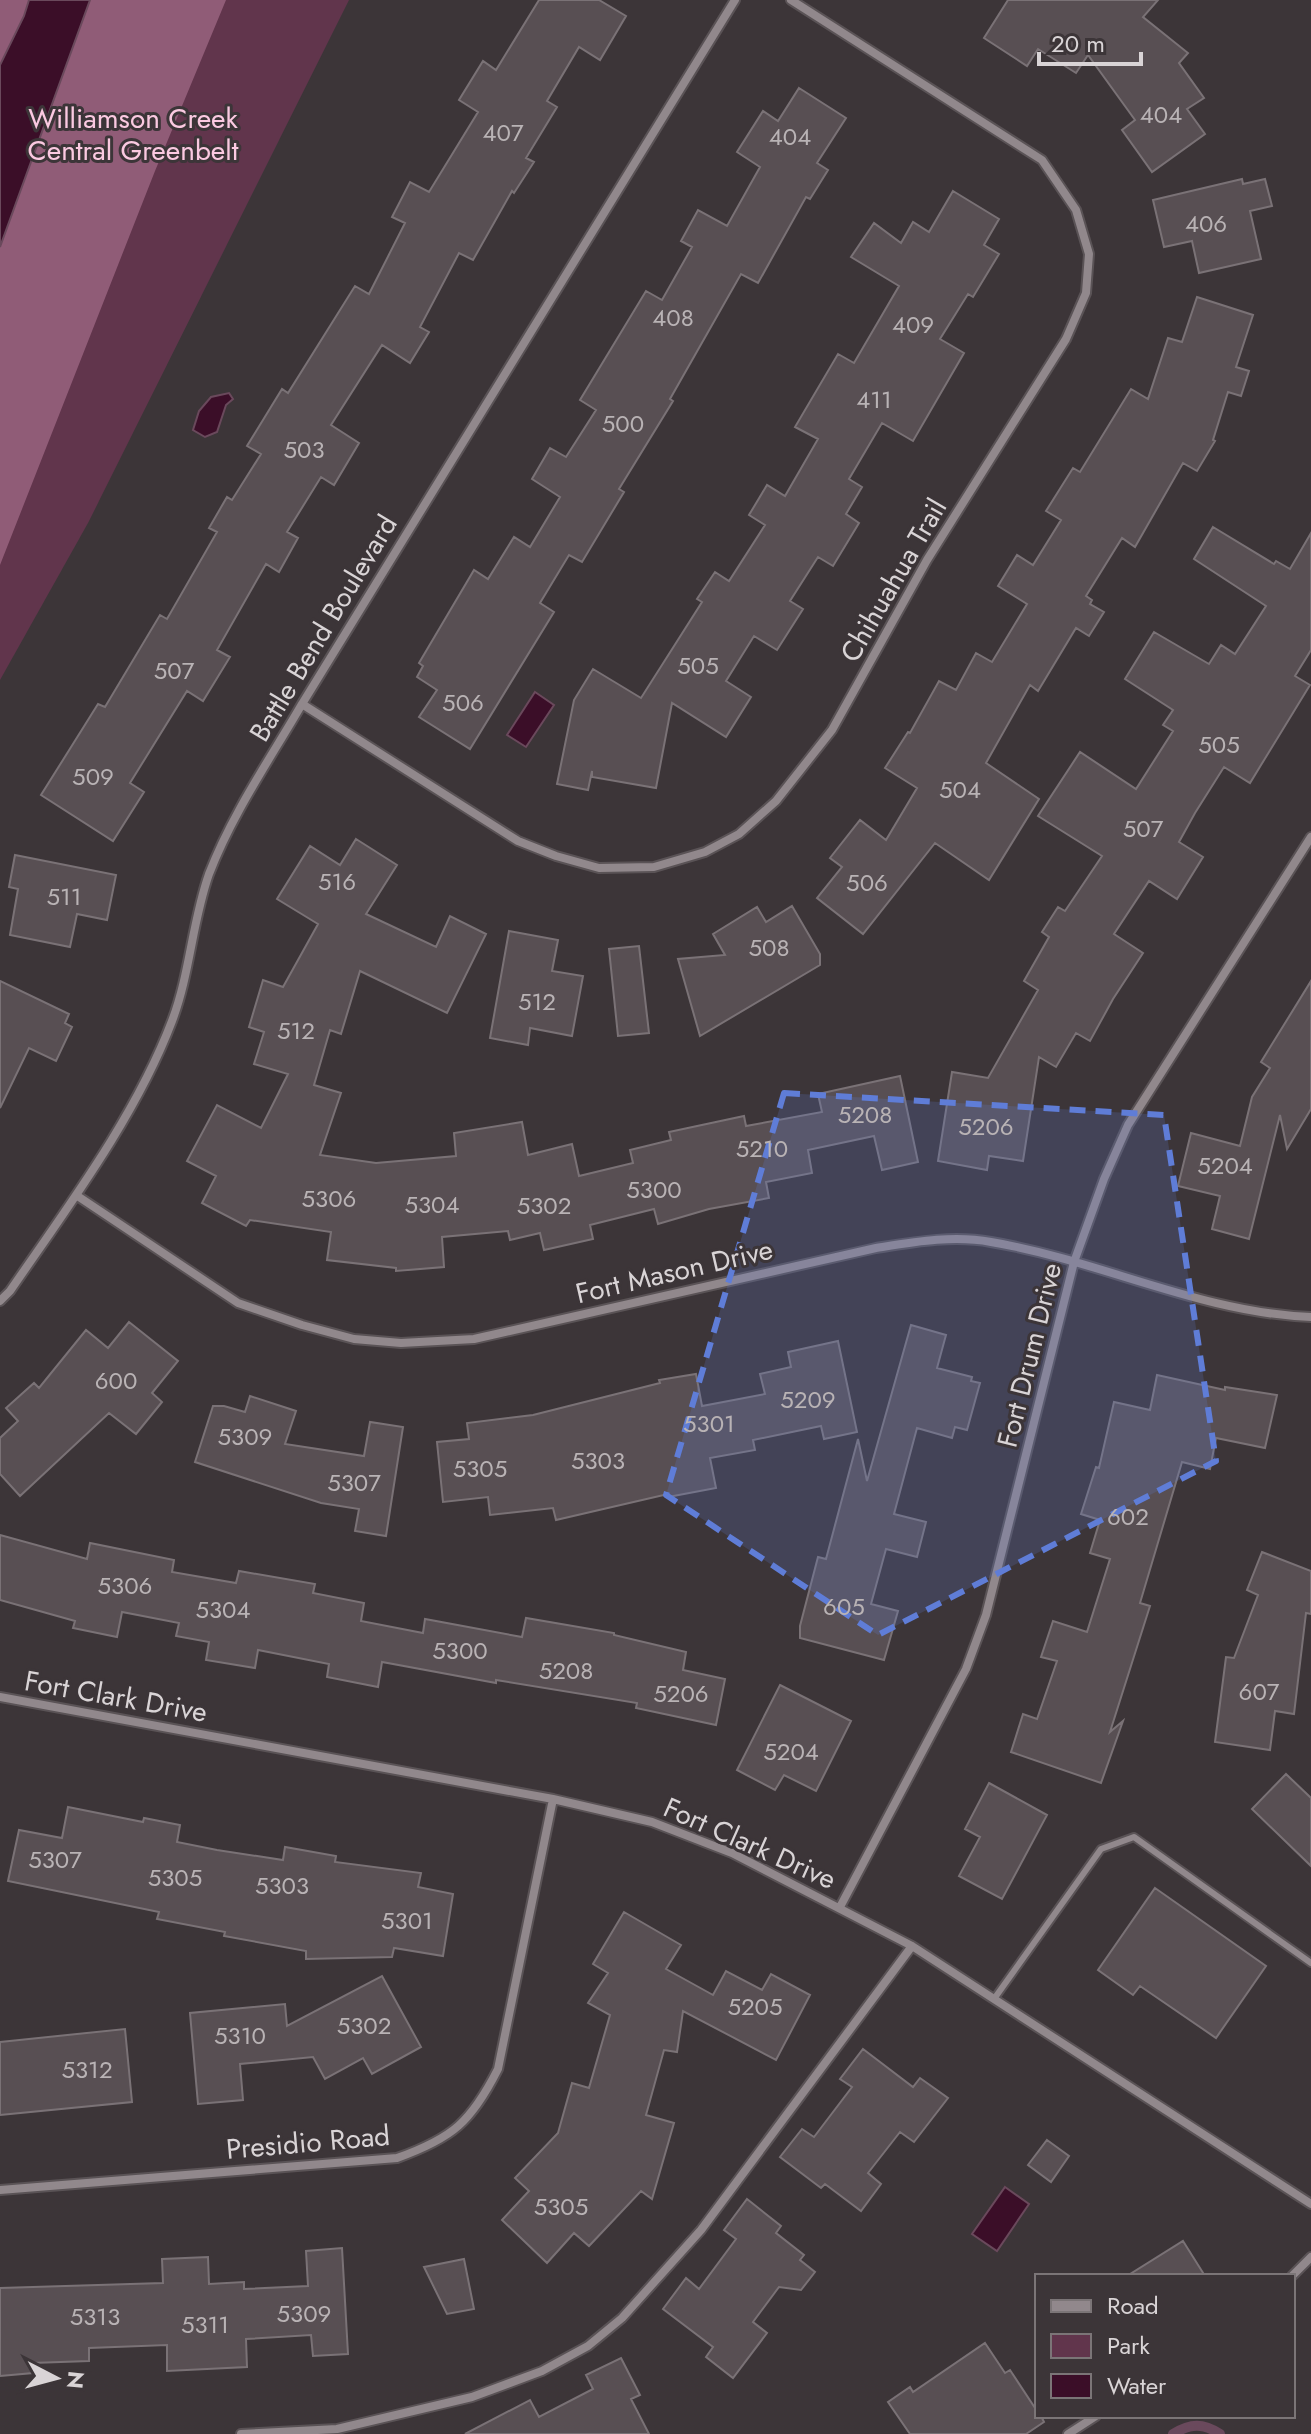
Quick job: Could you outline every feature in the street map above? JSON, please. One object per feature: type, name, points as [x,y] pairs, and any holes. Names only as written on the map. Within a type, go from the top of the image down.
[{"type":"street","name":"Battle Bend Boulevard","points":[[0,1301],[76,1195],[140,1090],[166,1034],[183,984],[193,928],[210,874],[233,824],[302,704],[735,0]]},
{"type":"street","name":"Chihuahua Trail","points":[[302,704],[518,841],[599,868],[654,867],[705,852],[739,834],[776,801],[832,730],[927,560],[1066,339],[1086,293],[1089,254],[1076,210],[1042,160],[791,0]]},
{"type":"street","name":"Fort Drum Drive","points":[[840,1907],[966,1669],[986,1615],[1074,1262],[1104,1179],[1128,1125],[1311,837]]},
{"type":"street","name":"Fort Mason Drive","points":[[76,1195],[238,1303],[354,1339],[385,1342],[474,1339],[876,1248],[933,1239],[989,1241],[1222,1304],[1274,1315],[1311,1317]]},
{"type":"street","name":"Fort Clark Drive","points":[[0,1697],[553,1799],[652,1822],[732,1853],[912,1946],[1311,2204]]},
{"type":"street","name":"Presidio Road","points":[[0,2190],[397,2158],[432,2145],[463,2124],[484,2097],[498,2069],[553,1799]]},
{"type":"street","points":[[241,2434],[337,2429],[472,2397],[542,2371],[588,2346],[622,2318],[701,2230],[912,1946]]},
{"type":"street","points":[[1294,2274],[1311,2257]]},
{"type":"street","points":[[1068,2434],[1093,2418]]},
{"type":"lane","points":[[994,1999],[1101,1849],[1134,1837],[1311,1963]]},
{"type":"highlighted area","points":[[784,1093],[1164,1115],[1216,1461],[878,1635],[666,1495]]},
{"type":"green space","name":"Williamson Creek Central Greenbelt","points":[[0,0],[349,0],[88,523],[0,680]]},
{"type":"green space","points":[[0,0],[226,0],[155,171],[0,565]]},
{"type":"water","points":[[29,0],[90,0],[0,247],[0,65]]},
{"type":"water","points":[[229,393],[233,399],[226,405],[217,432],[205,437],[193,430],[199,411],[211,397]]},
{"type":"water","points":[[535,692],[554,705],[526,747],[507,735]]},
{"type":"water","points":[[1005,2187],[1029,2204],[997,2251],[972,2234]]},
{"type":"building","points":[[539,0],[599,0],[626,16],[600,60],[579,47],[547,101],[557,107],[526,158],[534,162],[514,193],[512,191],[473,260],[459,253],[420,327],[429,332],[410,363],[382,345],[331,425],[359,443],[334,485],[321,477],[287,532],[298,538],[279,572],[266,564],[217,650],[230,657],[203,701],[187,691],[130,783],[144,792],[113,841],[41,795],[98,704],[105,707],[160,615],[167,619],[217,532],[209,528],[227,497],[232,500],[261,454],[247,446],[282,389],[288,393],[355,286],[369,294],[405,223],[392,217],[410,182],[429,192],[478,112],[459,100],[483,61],[496,70]]},
{"type":"building","points":[[1008,0],[1158,0],[1143,17],[1188,53],[1179,63],[1204,98],[1187,109],[1205,134],[1152,172],[1122,130],[1135,120],[1088,55],[1076,73],[1038,49],[1027,66],[984,38]]},
{"type":"building","points":[[799,88],[846,118],[817,163],[828,170],[810,199],[806,197],[758,283],[741,274],[670,399],[673,401],[619,489],[624,492],[582,562],[569,555],[540,603],[554,612],[470,749],[419,717],[437,690],[417,677],[423,666],[419,663],[474,570],[488,579],[514,537],[530,547],[560,497],[532,479],[550,448],[566,457],[596,410],[580,400],[646,291],[662,300],[692,247],[681,241],[698,210],[727,226],[760,167],[737,152],[763,111],[778,121]]},
{"type":"building","points":[[1242,179],[1243,184],[1265,179],[1272,206],[1250,211],[1261,259],[1199,273],[1192,241],[1164,247],[1153,200]]},
{"type":"building","points":[[953,191],[999,219],[984,245],[999,254],[973,297],[968,294],[940,339],[964,353],[913,441],[882,423],[849,479],[862,487],[846,514],[859,523],[833,566],[818,557],[790,601],[803,609],[777,650],[754,636],[726,681],[751,697],[726,737],[672,703],[656,788],[592,777],[592,771],[588,790],[557,784],[574,700],[593,669],[641,698],[702,602],[697,599],[715,572],[729,581],[765,525],[749,515],[767,485],[785,496],[818,439],[795,427],[838,354],[854,363],[899,286],[851,257],[874,223],[901,243],[913,222],[929,232]]},
{"type":"building","points":[[1197,297],[1253,315],[1236,367],[1249,371],[1241,396],[1228,392],[1215,441],[1197,471],[1183,463],[1135,547],[1122,538],[1086,596],[1092,600],[1090,604],[1104,612],[1089,636],[1076,628],[1038,691],[1030,685],[986,763],[1039,799],[989,880],[935,843],[863,934],[817,898],[842,867],[830,858],[860,820],[886,840],[917,788],[885,768],[910,733],[939,681],[956,690],[976,653],[992,662],[1027,604],[998,586],[1017,555],[1033,565],[1061,520],[1046,511],[1073,468],[1080,472],[1131,389],[1148,399],[1168,338],[1182,342]]},
{"type":"building","points":[[1213,527],[1274,564],[1276,561],[1290,569],[1311,533],[1311,650],[1295,676],[1310,685],[1250,783],[1224,767],[1195,813],[1179,842],[1203,857],[1177,899],[1149,881],[1114,934],[1143,953],[1090,1041],[1076,1033],[1056,1067],[1039,1057],[1023,1161],[989,1156],[987,1170],[938,1161],[952,1072],[988,1078],[1038,990],[1024,981],[1049,937],[1042,932],[1058,907],[1065,911],[1102,856],[1038,816],[1080,752],[1136,789],[1173,731],[1163,725],[1173,710],[1125,679],[1154,632],[1209,664],[1221,645],[1235,654],[1266,606],[1194,559]]},
{"type":"building","points":[[356,839],[397,865],[366,914],[436,947],[450,916],[486,934],[447,1013],[360,971],[341,1034],[330,1030],[314,1085],[341,1093],[320,1155],[376,1163],[456,1156],[454,1133],[522,1122],[528,1155],[572,1144],[579,1176],[633,1163],[630,1150],[671,1140],[669,1132],[744,1116],[746,1126],[822,1112],[818,1094],[900,1076],[918,1162],[882,1170],[874,1136],[808,1150],[812,1173],[766,1182],[769,1198],[709,1209],[658,1224],[654,1209],[590,1225],[593,1239],[544,1250],[540,1233],[510,1240],[508,1231],[442,1237],[444,1267],[396,1271],[396,1268],[327,1260],[331,1232],[250,1220],[246,1226],[202,1203],[216,1176],[187,1161],[217,1105],[261,1128],[288,1074],[254,1064],[264,1032],[249,1027],[263,980],[283,987],[318,924],[277,899],[310,846],[340,865]]},
{"type":"building","points":[[15,855],[116,875],[107,920],[77,914],[70,947],[10,935],[18,889],[9,887]]},
{"type":"building","points":[[792,906],[820,954],[820,965],[700,1036],[678,959],[725,955],[713,934],[757,907],[766,922]]},
{"type":"building","points":[[509,931],[558,940],[552,971],[583,976],[572,1036],[530,1028],[528,1045],[490,1038]]},
{"type":"building","points":[[639,946],[649,1033],[618,1036],[609,949]]},
{"type":"building","points":[[0,981],[69,1014],[65,1023],[72,1027],[56,1061],[29,1048],[0,1108]]},
{"type":"building","points":[[1311,981],[1311,1109],[1287,1149],[1280,1115],[1249,1239],[1212,1229],[1220,1196],[1178,1186],[1191,1133],[1240,1146],[1252,1097],[1270,1068],[1261,1062]]},
{"type":"building","points":[[129,1322],[178,1361],[152,1393],[162,1402],[136,1434],[109,1413],[20,1496],[0,1474],[0,1438],[18,1421],[6,1408],[34,1383],[39,1388],[86,1330],[108,1348]]},
{"type":"building","points":[[911,1325],[946,1335],[937,1368],[972,1377],[971,1381],[980,1383],[967,1430],[955,1427],[952,1438],[917,1428],[894,1514],[926,1522],[917,1557],[886,1549],[871,1604],[898,1611],[884,1660],[800,1638],[800,1626],[818,1557],[826,1559],[858,1439],[867,1481]]},
{"type":"building","points":[[838,1341],[857,1432],[824,1439],[821,1426],[753,1440],[755,1450],[710,1458],[716,1488],[668,1497],[668,1494],[556,1520],[553,1508],[490,1515],[488,1497],[443,1502],[437,1442],[469,1439],[467,1423],[533,1415],[660,1383],[659,1380],[696,1374],[702,1406],[765,1394],[760,1374],[791,1367],[788,1352]]},
{"type":"building","points":[[1157,1375],[1225,1390],[1225,1387],[1277,1395],[1265,1448],[1216,1438],[1210,1469],[1182,1462],[1140,1603],[1150,1606],[1110,1732],[1123,1721],[1101,1783],[1011,1752],[1023,1714],[1037,1719],[1057,1661],[1041,1657],[1053,1621],[1087,1632],[1110,1559],[1090,1553],[1100,1520],[1081,1514],[1096,1467],[1099,1468],[1114,1402],[1150,1410]]},
{"type":"building","points":[[250,1396],[296,1411],[285,1444],[364,1456],[370,1422],[403,1427],[386,1536],[355,1531],[359,1509],[321,1503],[195,1462],[213,1406],[245,1412]]},
{"type":"building","points":[[0,1535],[87,1559],[90,1543],[174,1560],[172,1572],[236,1583],[239,1571],[315,1584],[313,1593],[364,1603],[361,1621],[423,1633],[425,1619],[522,1637],[526,1618],[614,1633],[686,1652],[683,1670],[725,1679],[716,1725],[636,1708],[637,1703],[496,1680],[496,1683],[382,1662],[378,1687],[327,1677],[329,1664],[258,1650],[255,1668],[206,1660],[209,1642],[176,1636],[179,1623],[122,1612],[117,1637],[73,1628],[75,1621],[0,1600]]},
{"type":"building","points":[[1262,1552],[1311,1571],[1311,1614],[1306,1613],[1294,1714],[1275,1711],[1270,1750],[1215,1742],[1226,1657],[1234,1658],[1258,1595],[1247,1590]]},
{"type":"building","points":[[780,1685],[851,1721],[816,1791],[784,1775],[775,1790],[737,1770]]},
{"type":"building","points":[[1286,1774],[1311,1798],[1311,1866],[1252,1809]]},
{"type":"building","points":[[989,1783],[1047,1815],[1002,1899],[959,1876],[980,1837],[965,1829]]},
{"type":"building","points":[[68,1807],[143,1822],[144,1818],[180,1825],[177,1842],[217,1850],[283,1860],[285,1847],[336,1856],[335,1862],[421,1873],[418,1887],[453,1894],[443,1956],[394,1948],[392,1957],[306,1959],[306,1951],[224,1936],[225,1932],[157,1919],[159,1912],[8,1881],[19,1830],[62,1838]]},
{"type":"building","points":[[1155,1888],[1266,1966],[1216,2038],[1140,1986],[1133,1995],[1098,1970]]},
{"type":"building","points":[[624,1912],[681,1945],[666,1969],[713,1995],[726,1971],[762,1990],[771,1974],[810,1995],[776,2060],[683,2011],[677,2052],[664,2050],[646,2115],[674,2123],[652,2199],[641,2191],[589,2246],[574,2233],[547,2263],[502,2220],[529,2191],[515,2178],[558,2133],[572,2083],[589,2088],[610,2015],[588,2003],[608,1973],[593,1964]]},
{"type":"building","points":[[382,1976],[421,2047],[372,2074],[363,2058],[325,2079],[313,2057],[240,2064],[243,2100],[198,2104],[190,2013],[285,2004],[287,2026]]},
{"type":"building","points":[[125,2029],[132,2102],[0,2115],[0,2042]]},
{"type":"building","points":[[863,2049],[913,2087],[920,2078],[948,2098],[914,2142],[900,2132],[868,2173],[881,2184],[861,2211],[825,2184],[821,2188],[780,2157],[802,2129],[814,2137],[852,2087],[840,2079]]},
{"type":"building","points":[[1047,2140],[1069,2156],[1051,2182],[1028,2165]]},
{"type":"building","points":[[747,2199],[781,2226],[776,2233],[804,2255],[800,2260],[815,2272],[801,2290],[779,2287],[753,2322],[767,2333],[733,2378],[706,2357],[713,2347],[663,2309],[686,2278],[699,2289],[736,2239],[724,2230]]},
{"type":"building","points":[[1183,2241],[1204,2274],[1130,2274]]},
{"type":"building","points":[[342,2248],[348,2354],[313,2356],[311,2335],[246,2339],[247,2367],[167,2371],[167,2345],[89,2348],[89,2361],[32,2363],[33,2373],[0,2376],[0,2288],[163,2283],[162,2259],[208,2257],[209,2284],[244,2282],[244,2289],[308,2286],[306,2251]]},
{"type":"building","points":[[464,2259],[474,2309],[447,2314],[424,2267]]},
{"type":"building","points":[[985,2343],[1005,2373],[1010,2370],[1035,2408],[1035,2418],[1042,2418],[1044,2422],[1026,2434],[910,2434],[888,2402],[910,2387],[913,2392]]},
{"type":"building","points":[[621,2358],[640,2395],[631,2399],[649,2434],[465,2434],[530,2400],[539,2417],[593,2389],[586,2375]]},
{"type":"waterway","points":[[1173,2434],[1197,2426],[1220,2434]]}]
